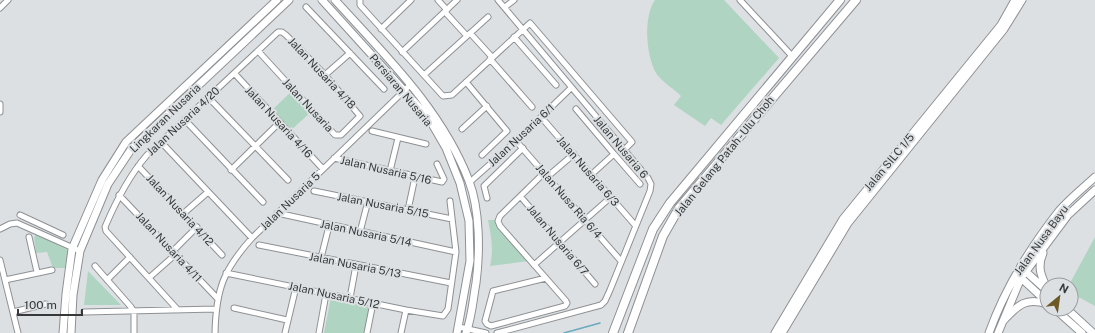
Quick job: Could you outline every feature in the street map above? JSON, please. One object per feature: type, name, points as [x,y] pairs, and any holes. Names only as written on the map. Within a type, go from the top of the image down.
[{"type":"main road","name":"Jalan Gelang Patah - Ulu Choh","points":[[613,333],[656,223],[670,203],[840,0]]},
{"type":"main road","name":"Jalan Gelang Patah - Ulu Choh","points":[[628,333],[663,236],[679,208],[856,0]]},
{"type":"street","points":[[0,8],[8,0]]},
{"type":"street","name":"Lingkaran Nusaria","points":[[63,333],[72,249],[102,180],[126,142],[277,0]]},
{"type":"street","name":"Lingkaran Nusaria","points":[[71,333],[73,295],[80,251],[108,184],[132,148],[290,0]]},
{"type":"street","name":"Persiaran Nusaria","points":[[322,0],[428,118],[446,148],[460,183],[469,221],[470,262],[458,330]]},
{"type":"street","name":"Persiaran Nusaria","points":[[335,0],[433,113],[452,144],[470,182],[478,222],[479,262],[467,331]]},
{"type":"street","points":[[360,0],[360,5],[443,96],[452,95],[530,23],[632,142],[624,150]]},
{"type":"street","points":[[381,29],[411,0]]},
{"type":"street","points":[[438,0],[446,11],[491,58],[532,107]]},
{"type":"street","points":[[402,52],[457,0]]},
{"type":"street","name":"Jalan Nusaria 6","points":[[497,333],[601,305],[605,301],[650,191],[651,184],[648,178],[498,0]]},
{"type":"street","points":[[505,7],[514,0]]},
{"type":"street","points":[[740,0],[792,56]]},
{"type":"street","name":"Jalan SILC 1/5","points":[[775,333],[843,219],[1000,25],[1015,0]]},
{"type":"street","name":"Jalan SILC 1/5","points":[[782,333],[848,223],[1004,29],[1022,0]]},
{"type":"street","points":[[306,7],[384,89]]},
{"type":"street","points":[[424,75],[488,17]]},
{"type":"street","name":"Jalan Nusaria 4/20","points":[[130,257],[106,231],[105,227],[119,195],[138,166],[208,97],[235,74],[278,32],[282,32]]},
{"type":"street","name":"Jalan Nusaria 4/18","points":[[282,32],[325,75],[360,116]]},
{"type":"street","points":[[514,37],[556,85]]},
{"type":"street","name":"Jalan Nusaria","points":[[258,52],[335,135],[341,135],[360,116]]},
{"type":"street","points":[[325,75],[350,53]]},
{"type":"street","name":"Jalan Nusaria 4/16","points":[[235,74],[323,169]]},
{"type":"street","points":[[466,82],[488,106],[507,131],[482,156]]},
{"type":"street","points":[[404,91],[410,85]]},
{"type":"street","name":"Jalan Nusaria 6/1","points":[[470,182],[516,141],[571,88]]},
{"type":"street","name":"Jalan Nusaria 5","points":[[216,333],[216,309],[218,299],[226,273],[238,254],[277,213],[404,91]]},
{"type":"street","points":[[208,97],[288,180]]},
{"type":"street","points":[[0,104],[0,112]]},
{"type":"street","points":[[462,129],[488,106]]},
{"type":"street","points":[[576,109],[640,184]]},
{"type":"street","name":"Jalan Nusaria 6/3","points":[[541,117],[636,225]]},
{"type":"street","points":[[185,120],[263,202]]},
{"type":"street","points":[[231,170],[279,123]]},
{"type":"street","points":[[372,131],[426,144]]},
{"type":"street","points":[[390,171],[398,138]]},
{"type":"street","name":"Jalan Nusa Ria 6/4","points":[[516,141],[621,262]]},
{"type":"street","points":[[161,142],[252,238]]},
{"type":"street","points":[[487,198],[484,186],[523,148]]},
{"type":"street","points":[[546,278],[493,291],[485,321],[487,324],[491,326],[565,306],[567,303],[546,278],[500,226],[498,221],[500,216],[521,197],[546,175],[574,154]]},
{"type":"street","points":[[592,174],[614,154]]},
{"type":"street","name":"Jalan Nusaria 5/16","points":[[334,158],[442,182],[444,179],[437,164]]},
{"type":"street","name":"Jalan Nusaria 4/12","points":[[138,166],[222,255]]},
{"type":"street","points":[[408,210],[414,177]]},
{"type":"street","name":"Jalan Nusa Bayu","points":[[998,333],[1019,276],[1020,266],[1060,210],[1095,177]]},
{"type":"street","name":"Jalan Nusa Bayu","points":[[990,333],[998,310],[1019,276],[1026,272],[1068,216],[1095,190]]},
{"type":"street","name":"Jalan Nusaria 5/15","points":[[314,191],[452,219]]},
{"type":"street","points":[[184,213],[208,192]]},
{"type":"street","name":"Jalan Nusaria 4/11","points":[[119,195],[218,299]]},
{"type":"street","name":"Jalan Nusaria 6/7","points":[[521,197],[595,284]]},
{"type":"street","points":[[534,265],[611,197]]},
{"type":"street","points":[[360,232],[368,201]]},
{"type":"street","points":[[450,201],[456,252],[451,283]]},
{"type":"street","name":"Jalan Nusaria 5/14","points":[[277,213],[329,226],[456,252]]},
{"type":"street","points":[[20,215],[63,235]]},
{"type":"street","points":[[0,229],[10,224],[17,223],[72,249],[80,251]]},
{"type":"street","points":[[321,258],[329,226]]},
{"type":"street","points":[[150,277],[196,227]]},
{"type":"street","points":[[28,238],[37,272]]},
{"type":"street","points":[[1042,277],[1040,273],[1040,260],[1048,242]]},
{"type":"street","name":"Jalan Nusaria 5/13","points":[[259,245],[451,283]]},
{"type":"street","points":[[107,280],[130,257],[150,277],[178,310]]},
{"type":"street","points":[[0,260],[18,333]]},
{"type":"street","points":[[350,298],[356,265]]},
{"type":"street","points":[[95,266],[134,312],[134,333]]},
{"type":"street","points":[[1020,266],[1039,283]]},
{"type":"street","points":[[5,280],[52,270]]},
{"type":"street","name":"Jalan Nusaria 5/12","points":[[226,273],[406,310],[443,316],[448,309],[451,283]]},
{"type":"street","points":[[1019,276],[1039,295]]},
{"type":"street","points":[[285,333],[296,287]]},
{"type":"street","points":[[319,333],[326,294]]},
{"type":"street","points":[[1002,322],[1016,308],[1027,302],[1039,301]]},
{"type":"street","points":[[367,333],[373,303]]},
{"type":"street","points":[[13,312],[46,304]]},
{"type":"street","points":[[234,308],[287,320]]},
{"type":"street","points":[[84,312],[216,309]]},
{"type":"street","points":[[401,333],[406,310]]},
{"type":"street","points":[[1064,317],[1082,333]]},
{"type":"street","points":[[1075,317],[1092,333]]},
{"type":"street","points":[[458,330],[486,333]]},
{"type":"green space","points":[[655,0],[724,0],[779,58],[721,125],[711,118],[705,126],[674,105],[681,96],[656,73],[650,56],[647,36],[647,26],[651,7]]},
{"type":"green space","points":[[291,92],[311,112],[290,131],[271,111]]},
{"type":"green space","points":[[488,220],[497,220],[529,261],[490,266],[492,249]]},
{"type":"green space","points":[[37,234],[68,250],[65,268],[53,268],[47,252],[36,253],[34,237]]},
{"type":"green space","points":[[1095,237],[1095,306],[1079,297],[1079,277],[1073,277]]},
{"type":"green space","points":[[88,271],[121,305],[84,305]]},
{"type":"green space","points":[[331,297],[371,306],[366,333],[324,333]]},
{"type":"waterway","points":[[564,333],[600,323]]}]
